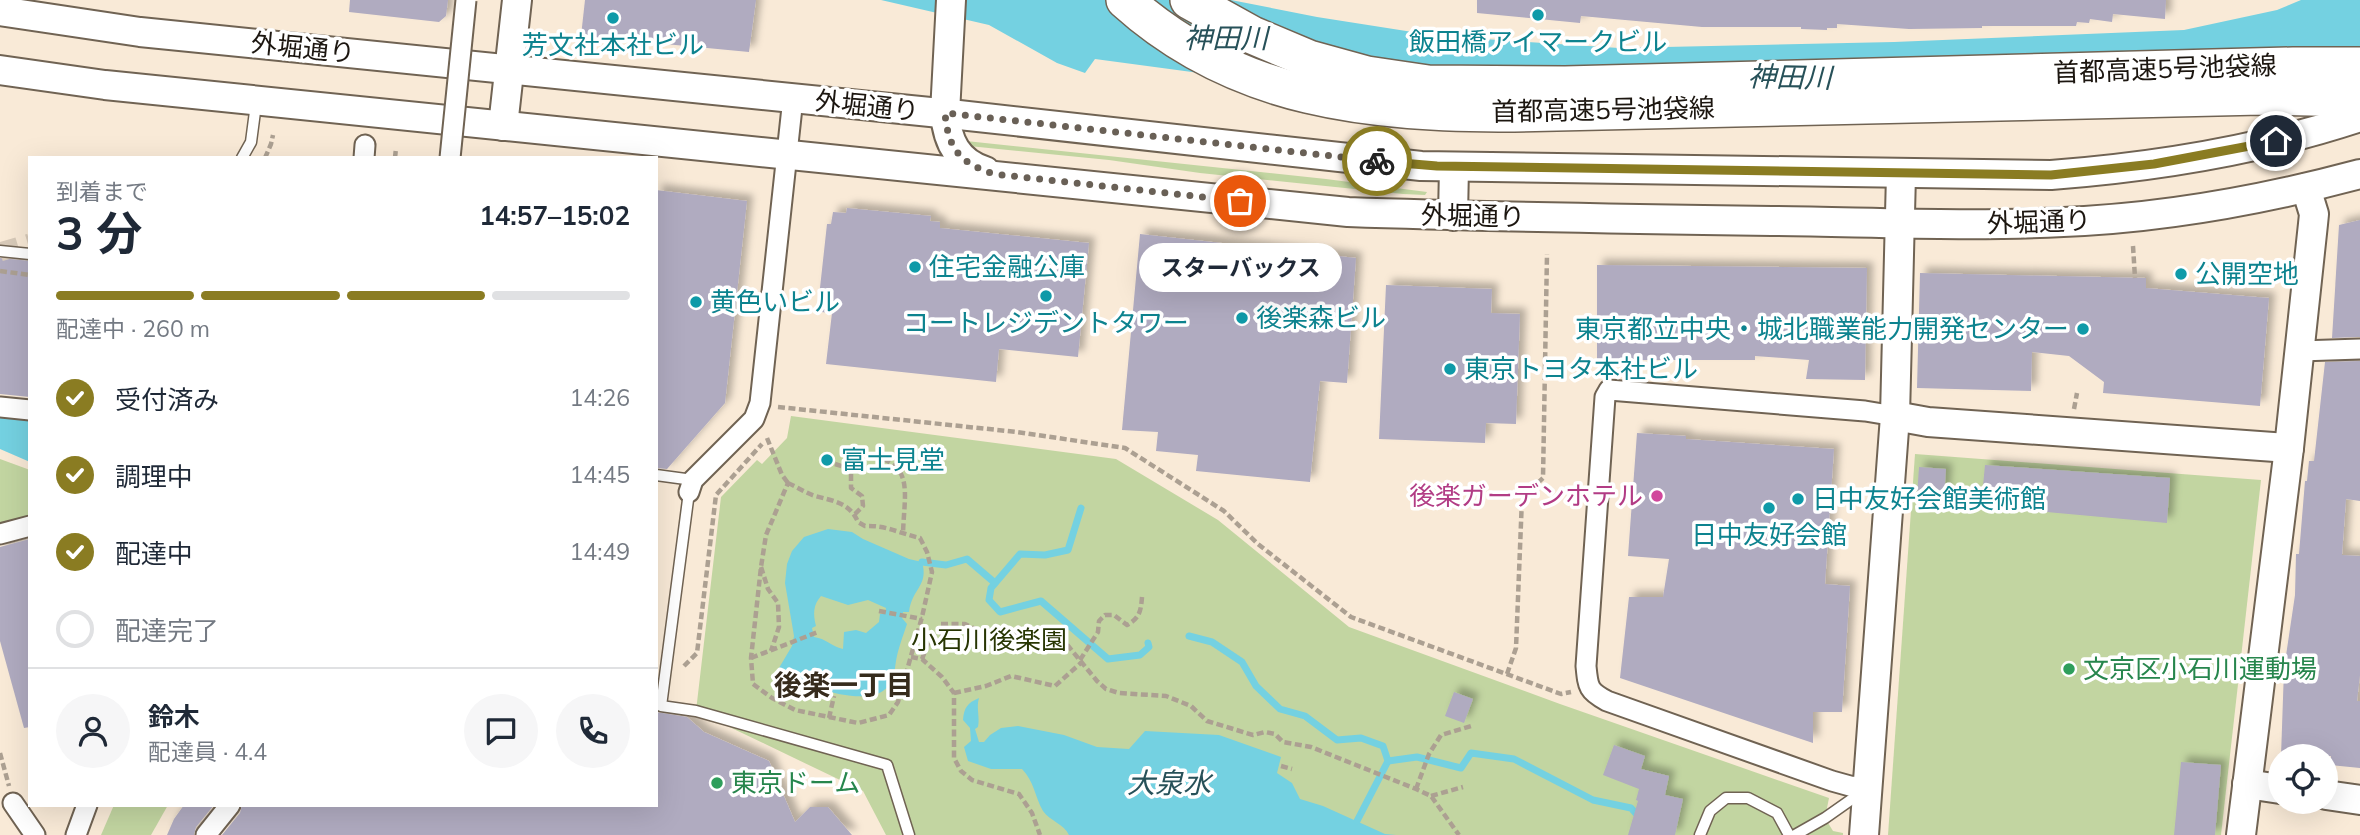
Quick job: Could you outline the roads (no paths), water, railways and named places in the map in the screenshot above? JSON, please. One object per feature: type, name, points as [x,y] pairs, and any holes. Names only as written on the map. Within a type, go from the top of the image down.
[{"type":"highway","name":"首都高速5号池袋線","points":[[1125,0],[1180,41],[1252,78],[1333,100],[1424,112],[2247,96],[2360,97]]},
{"type":"highway","name":"首都高速5号池袋線","points":[[1189,0],[1252,35],[1309,59],[1367,75],[1428,84],[1565,85],[2360,66]]},
{"type":"main road","points":[[503,126],[517,0]]},
{"type":"main road","name":"外堀通り","points":[[0,11],[117,29],[945,113],[1421,166],[2051,175],[2100,172],[2276,141],[2360,117]]},
{"type":"main road","points":[[951,13],[946,128],[956,152],[974,167],[994,174]]},
{"type":"main road","name":"外堀通り","points":[[0,70],[55,79],[1348,212],[1452,216],[2052,223],[2126,218],[2195,209],[2306,188],[2360,174]]},
{"type":"main road","points":[[1452,216],[1454,167]]},
{"type":"main road","points":[[1864,835],[1895,416],[1901,174]]},
{"type":"main road","points":[[2241,835],[2289,448],[2314,214],[2306,188]]},
{"type":"main road","points":[[1895,416],[1928,422],[2289,448]]},
{"type":"main road","points":[[2247,785],[2268,788]]},
{"type":"main road","points":[[2338,797],[2360,800]]},
{"type":"street","points":[[450,156],[466,0]]},
{"type":"street","points":[[691,486],[754,419],[771,408],[793,99]]},
{"type":"street","points":[[2300,351],[2360,349]]},
{"type":"street","points":[[1868,788],[1832,781],[1607,701],[1588,688],[1587,652],[1605,397],[1609,390],[1895,416]]},
{"type":"street","points":[[0,407],[28,410]]},
{"type":"street","points":[[0,534],[28,527]]},
{"type":"street","points":[[13,803],[35,835]]},
{"type":"street","points":[[76,835],[86,807]]},
{"type":"street","points":[[206,835],[228,807]]},
{"type":"lane","points":[[243,156],[251,142],[256,100]]},
{"type":"lane","points":[[0,251],[28,254]]},
{"type":"lane","points":[[658,476],[691,486],[661,706],[696,711],[887,765],[909,835]]},
{"type":"lane","points":[[1795,835],[1868,788]]},
{"type":"lane","points":[[1700,835],[1710,811],[1726,798],[1748,798],[1777,813],[1789,835]]},
{"type":"water","name":"神田川","points":[[881,0],[1231,0],[1438,36],[1619,48],[1894,42],[2184,30],[2277,10],[2301,0],[2360,0],[2360,51],[1304,87],[1095,59],[1085,73],[1057,63],[989,25]]},
{"type":"water","points":[[0,416],[28,420],[28,461],[0,449]]},
{"type":"water","points":[[828,529],[852,532],[909,559],[922,562],[922,582],[913,597],[909,612],[903,612],[902,618],[907,624],[893,677],[886,689],[875,695],[844,695],[784,679],[779,668],[792,646],[794,636],[785,583],[787,564],[792,551],[804,537]],"holes":[[[821,596],[848,605],[868,600],[886,608],[885,614],[880,614],[879,622],[866,633],[856,630],[844,632],[843,649],[814,637],[814,610]]]},
{"type":"water","name":"大泉水","points":[[979,698],[978,727],[975,729],[979,742],[984,742],[1001,728],[1018,726],[1064,735],[1097,747],[1129,749],[1145,731],[1219,735],[1281,757],[1277,773],[1292,783],[1300,799],[1323,806],[1385,834],[1396,835],[1069,835],[1043,811],[1022,769],[991,769],[968,761],[964,747],[971,741],[970,728],[963,716],[969,704]]},
{"type":"waterway","points":[[1081,508],[1068,550],[1045,555],[1020,554],[991,588],[989,600],[1000,612],[1041,601],[1108,659],[1140,655],[1149,647],[1148,643]]},
{"type":"waterway","points":[[922,562],[946,565],[967,559],[995,583]]},
{"type":"waterway","points":[[1189,636],[1212,642],[1242,662],[1256,686],[1280,709],[1305,716],[1337,740],[1361,738],[1383,746],[1388,761],[1357,821]]},
{"type":"waterway","points":[[1388,761],[1417,757],[1461,768],[1471,753],[1514,759],[1593,800],[1631,808],[1639,817]]},
{"type":"tunnel","points":[[0,252],[28,244]]},
{"type":"place","name":"飯田橋アイマークビル","points":[[1538,15]]},
{"type":"place","name":"芳文社本社ビル","points":[[613,18]]},
{"type":"place","name":"スターバックス","points":[[1240,201]]},
{"type":"place","name":"住宅金融公庫","points":[[915,267]]},
{"type":"place","name":"公開空地","points":[[2181,274]]},
{"type":"place","name":"コートレジデントタワー","points":[[1046,296]]},
{"type":"place","name":"黄色いビル","points":[[696,302]]},
{"type":"place","name":"後楽森ビル","points":[[1242,318]]},
{"type":"place","name":"東京都立中央・城北職業能力開発センター","points":[[2083,329]]},
{"type":"place","name":"東京トヨタ本社ビル","points":[[1450,369]]},
{"type":"place","name":"富士見堂","points":[[827,460]]},
{"type":"place","name":"後楽ガーデンホテル","points":[[1657,496]]},
{"type":"place","name":"日中友好会館美術館","points":[[1798,499]]},
{"type":"place","name":"日中友好会館","points":[[1769,508]]},
{"type":"place","name":"文京区小石川運動場","points":[[2069,669]]},
{"type":"place","name":"東京ドーム","points":[[717,783]]},
{"type":"district","name":"後楽一丁目","points":[[844,685]]},
{"type":"park label","name":"小石川後楽園","points":[[989,640]]}]
